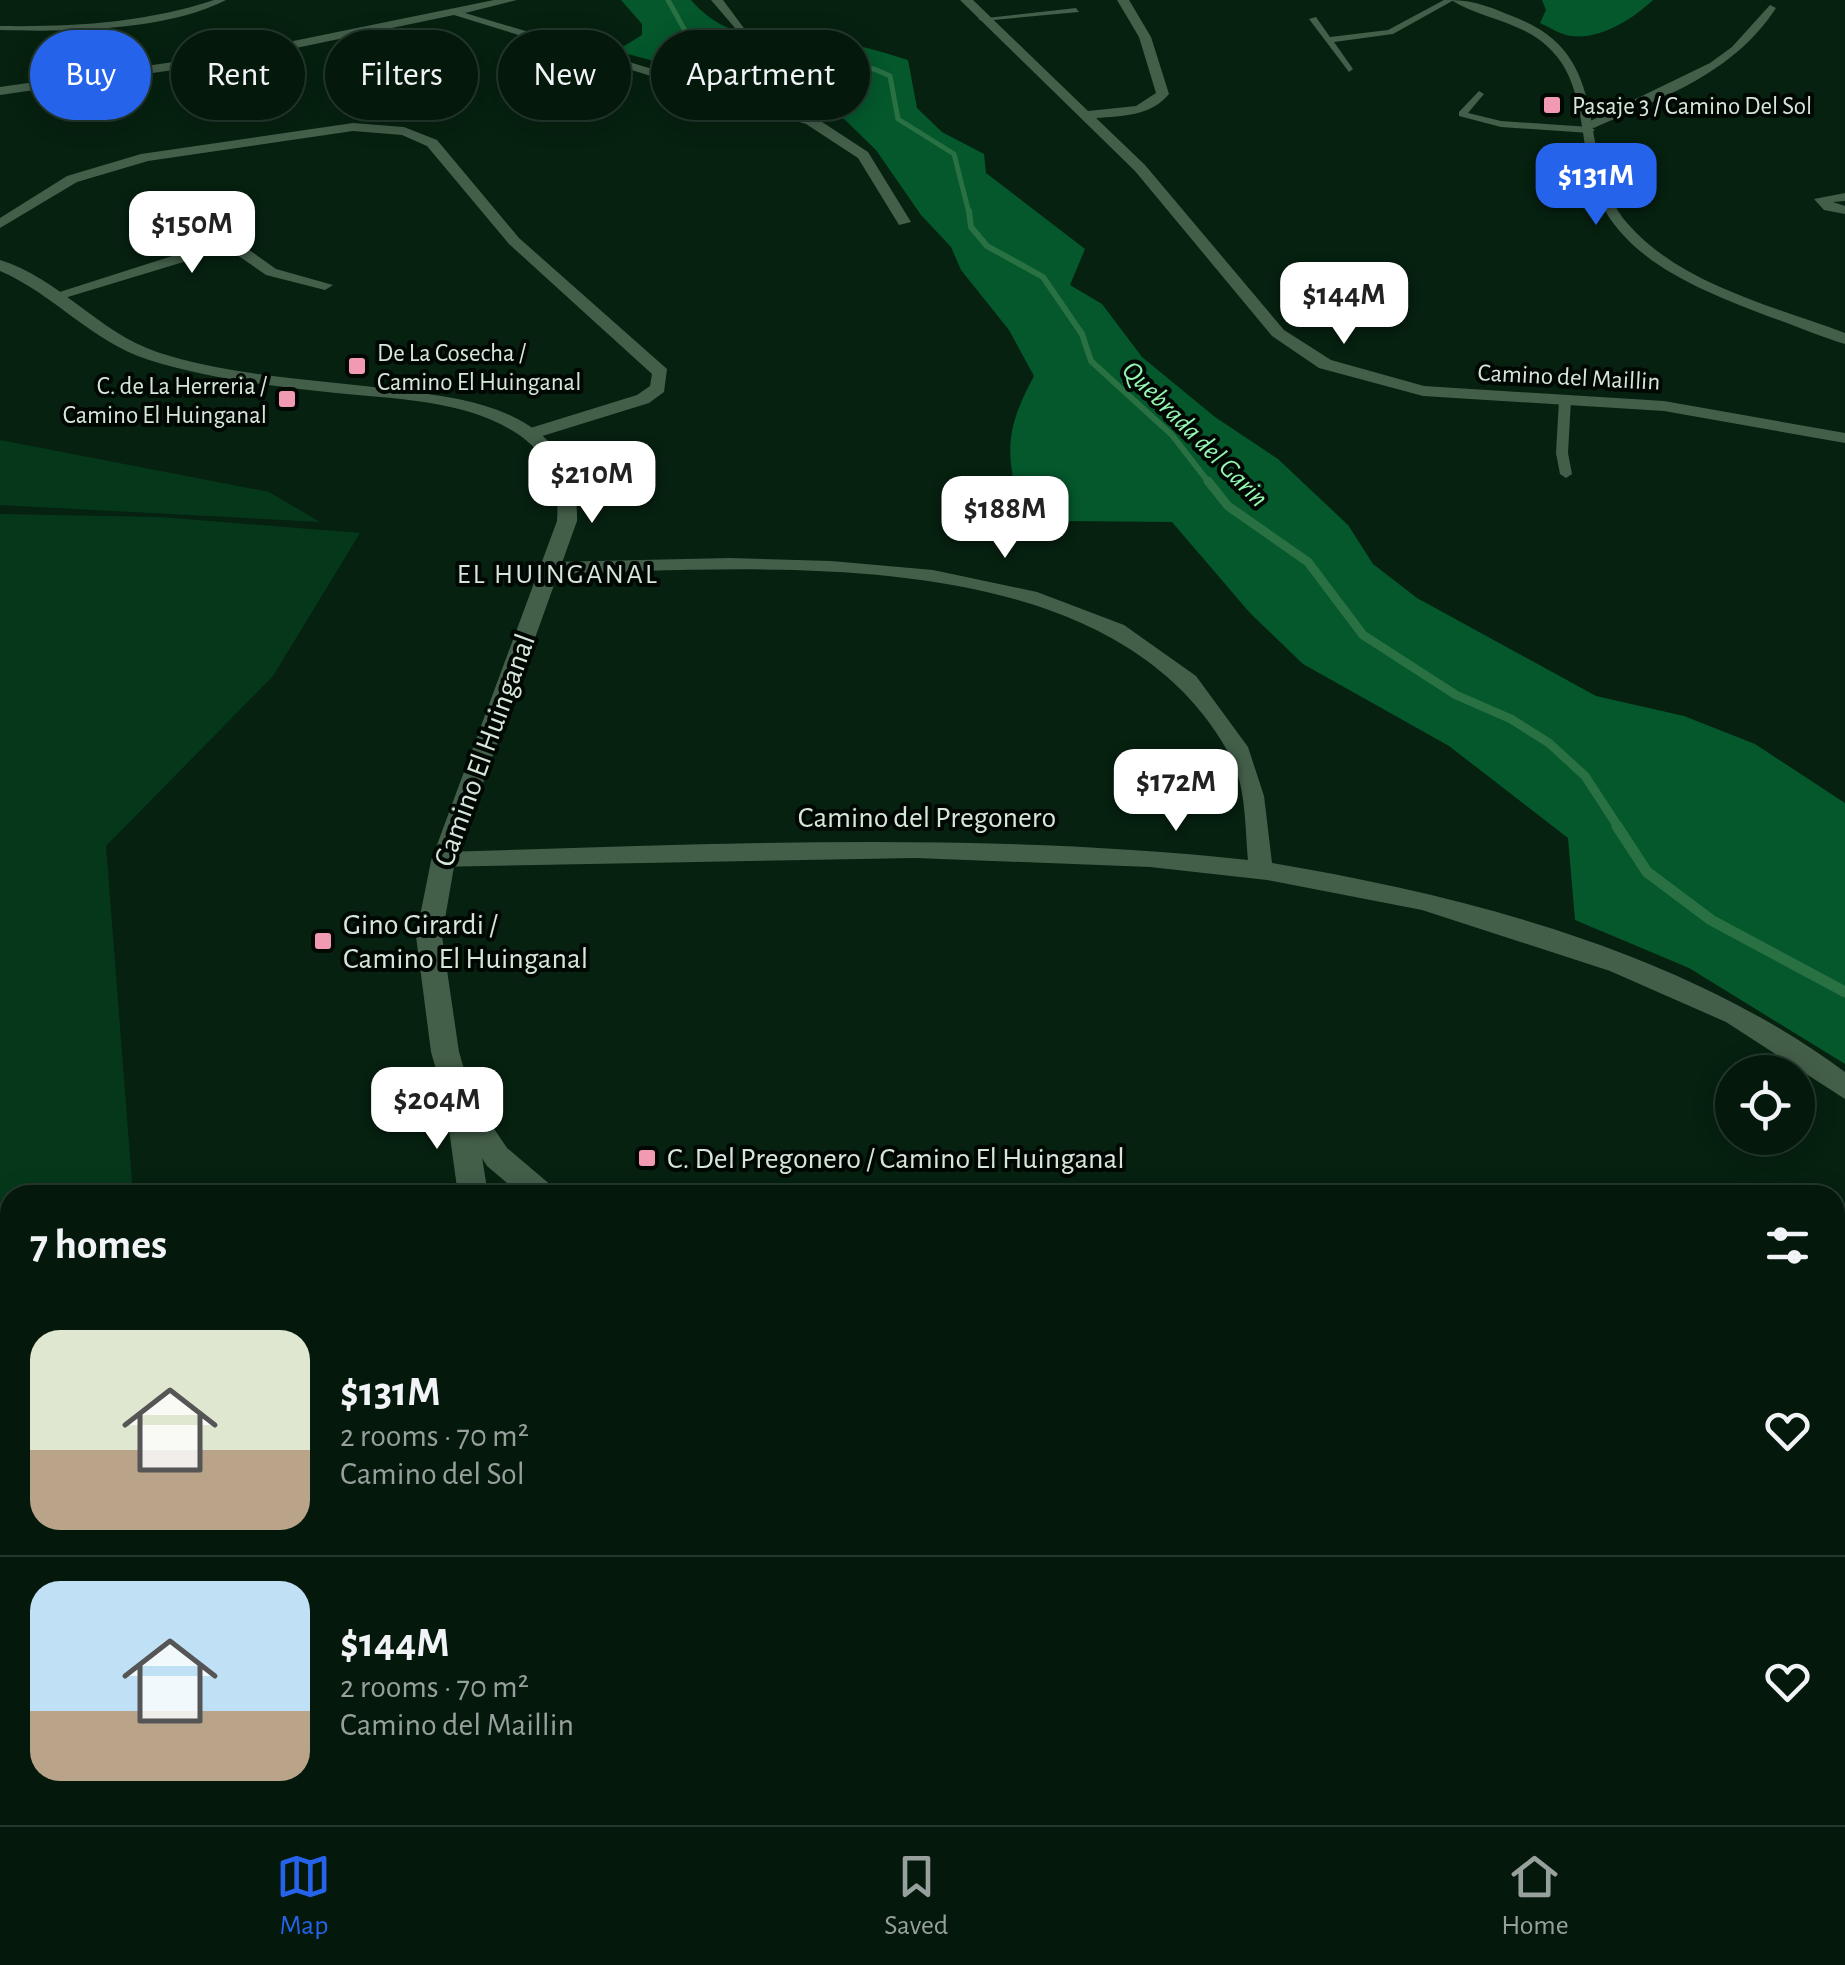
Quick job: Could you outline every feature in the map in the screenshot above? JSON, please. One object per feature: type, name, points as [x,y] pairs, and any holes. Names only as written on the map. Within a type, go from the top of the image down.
[{"type":"street","points":[[0,91],[213,60],[510,0]]},
{"type":"street","points":[[717,0],[743,30]]},
{"type":"street","name":"Camino del Maillin","points":[[966,0],[1140,168],[1269,323],[1312,358],[1361,378],[1423,392],[1697,410],[1845,438]]},
{"type":"street","points":[[1087,115],[1141,108],[1158,101],[1163,94],[1163,81],[1145,37],[1123,0]]},
{"type":"street","points":[[1454,0],[1522,25],[1560,49],[1576,71],[1603,193],[1635,240],[1693,276],[1845,338]]},
{"type":"street","points":[[1589,128],[1725,57],[1748,39],[1775,4]]},
{"type":"street","points":[[456,13],[810,121],[863,155],[904,222]]},
{"type":"street","points":[[0,224],[56,186],[126,161],[340,128],[378,127],[414,134],[432,143],[498,224],[548,275],[661,373],[658,388],[643,399],[530,434]]},
{"type":"street","points":[[1845,197],[1821,200],[1845,210]]},
{"type":"street","points":[[52,297],[222,245],[233,245],[271,272],[325,285]]},
{"type":"street","name":"Camino El Huinganal","points":[[0,265],[24,276],[112,340],[162,359],[446,402],[485,412],[530,434],[560,468],[568,494],[567,522],[443,861],[429,936],[445,1052],[460,1100],[497,1157],[530,1185]]},
{"type":"street","points":[[551,568],[726,565],[870,572],[1001,586],[1088,615],[1168,663],[1226,729],[1250,780],[1261,872]]},
{"type":"street","name":"Camino del Pregonero","points":[[443,861],[885,848],[1035,849],[1261,872],[1386,891],[1662,977],[1748,1019],[1845,1086]]},
{"type":"street","points":[[460,1100],[472,1185]]},
{"type":"lane","points":[[0,28],[84,27],[151,18],[222,0]]},
{"type":"lane","points":[[1328,40],[1390,32],[1454,0]]},
{"type":"lane","points":[[982,19],[1076,10]]},
{"type":"lane","points":[[1313,20],[1348,69]]},
{"type":"lane","points":[[1479,94],[1462,114],[1501,124],[1589,128]]},
{"type":"lane","points":[[1565,400],[1562,453],[1566,474]]},
{"type":"green space","points":[[621,0],[691,0],[705,14],[735,30],[651,30],[651,60],[631,55],[631,42],[642,35],[642,24]]},
{"type":"green space","points":[[1542,0],[1653,0],[1615,27],[1593,35],[1571,36],[1540,23],[1546,10]]},
{"type":"green space","points":[[870,49],[908,60],[917,108],[942,132],[984,154],[986,173],[1085,249],[1070,285],[1102,304],[1142,357],[1215,417],[1278,459],[1348,525],[1373,564],[1417,598],[1596,696],[1684,716],[1755,744],[1845,803],[1845,1064],[1689,968],[1575,920],[1568,838],[1449,746],[1303,664],[1250,613],[1172,522],[1062,521],[1021,511],[1012,473],[1011,442],[1017,412],[1034,376],[1009,330],[961,270],[951,247],[921,215],[876,150],[845,120],[870,120]]},
{"type":"green space","points":[[0,440],[269,492],[320,522],[0,505]]},
{"type":"green space","points":[[0,514],[160,517],[360,533],[273,676],[106,846],[132,1185],[0,1185]]},
{"type":"waterway","name":"Quebrada del Garin","points":[[668,0],[693,45],[842,60],[890,76],[898,119],[954,154],[969,213]]},
{"type":"waterway","name":"Quebrada del Garin","points":[[969,211],[971,227],[987,246],[1043,277],[1082,334],[1091,361],[1172,435],[1210,484]]},
{"type":"waterway","name":"Quebrada del Garin","points":[[1208,481],[1228,506],[1308,562],[1363,635],[1456,695],[1511,719],[1549,743],[1585,776],[1619,828]]},
{"type":"waterway","name":"Quebrada del Garin","points":[[1617,826],[1647,872],[1711,920],[1845,992]]},
{"type":"place","name":"Pasaje 3 / Camino Del Sol","points":[[1552,105]]},
{"type":"place","name":"De La Cosecha / Camino El Huinganal","points":[[357,366]]},
{"type":"place","name":"C. de La Herreria / Camino El Huinganal","points":[[287,399]]},
{"type":"place","name":"Gino Girardi / Camino El Huinganal","points":[[323,941]]},
{"type":"place","name":"C. Del Pregonero / Camino El Huinganal","points":[[647,1158]]},
{"type":"district","name":"EL HUINGANAL","points":[[558,573]]}]
